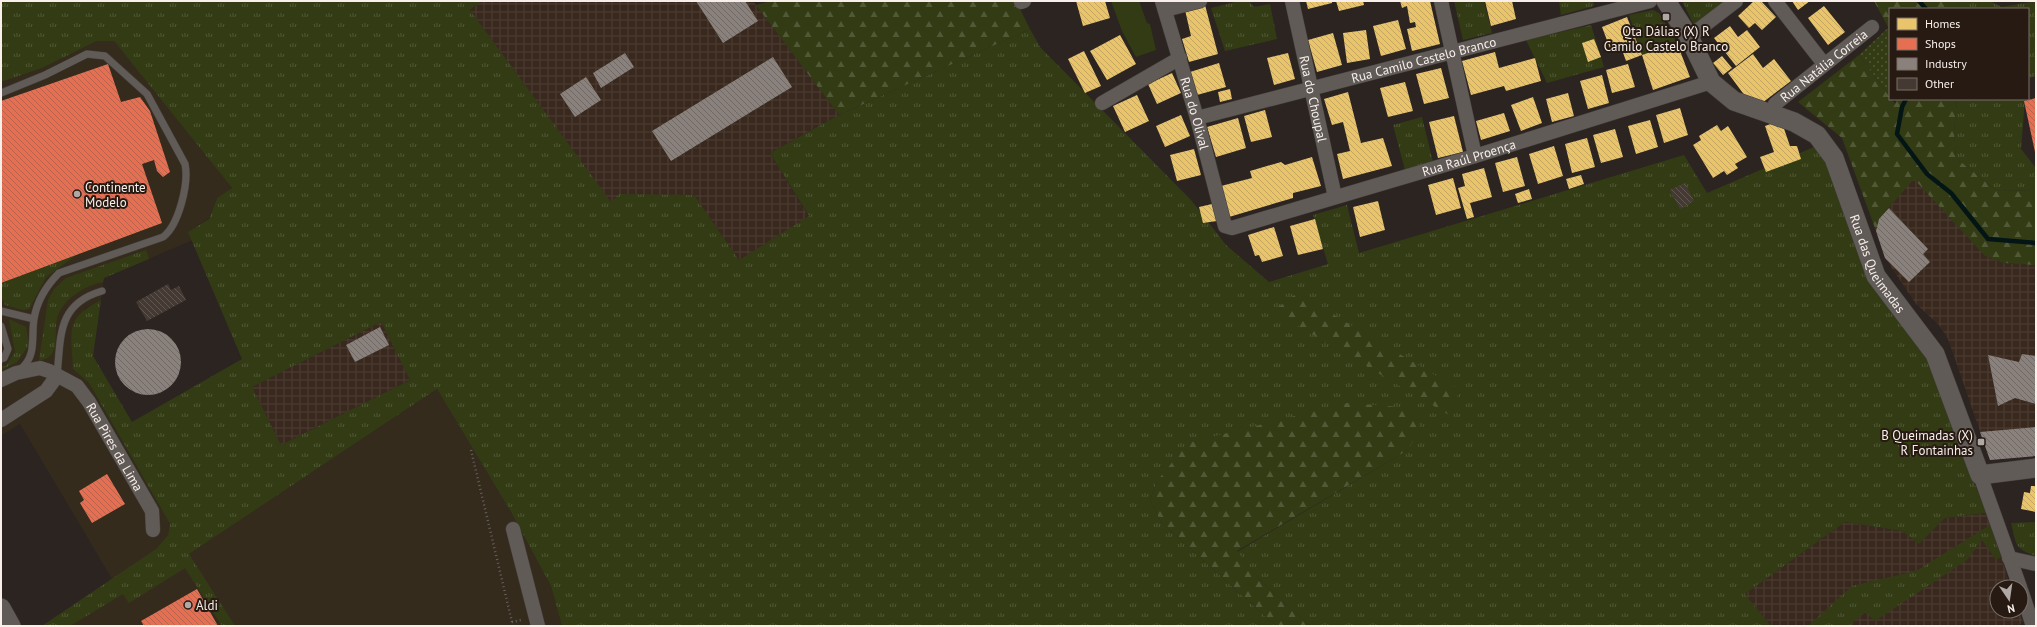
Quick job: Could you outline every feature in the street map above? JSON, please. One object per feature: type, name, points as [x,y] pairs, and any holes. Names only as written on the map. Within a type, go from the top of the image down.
[{"type":"street","points":[[1164,5],[1200,1]]},
{"type":"street","name":"Rua do Choupal","points":[[1292,1],[1310,89],[1335,197]]},
{"type":"street","points":[[1441,1],[1475,156]]},
{"type":"street","name":"Rua Camilo Castelo Branco","points":[[1197,118],[1650,1]]},
{"type":"street","name":"Rua das Queimadas","points":[[1666,1],[1689,38],[1711,82],[1734,101],[1794,122],[1817,135],[1834,158],[1876,276],[1935,354],[2017,579]]},
{"type":"street","points":[[1689,38],[1736,1]]},
{"type":"street","points":[[1775,1],[1824,64]]},
{"type":"street","name":"Rua do Olival","points":[[1164,5],[1197,118],[1225,226]]},
{"type":"street","name":"Rua Natália Correia","points":[[1775,104],[1872,27]]},
{"type":"street","points":[[1102,103],[1180,58]]},
{"type":"street","name":"Rua Raúl Proença","points":[[1225,226],[1232,228],[1475,156],[1711,82]]},
{"type":"street","name":"Rua Pires da Lima","points":[[1,380],[16,373],[40,368],[77,386],[89,402],[152,511],[153,530]]},
{"type":"street","points":[[1,420],[46,391],[57,376]]},
{"type":"street","points":[[1980,475],[2036,468]]},
{"type":"street","points":[[513,529],[538,626]]},
{"type":"street","points":[[2009,558],[2036,564]]},
{"type":"street","points":[[1,608],[11,626]]},
{"type":"street","points":[[2032,610],[2033,626]]},
{"type":"lane","points":[[1,93],[45,75],[88,54],[105,56],[147,94],[185,164],[187,172],[186,185],[170,232],[163,237],[59,273],[48,283],[40,297],[34,320],[34,347],[31,357],[26,365],[16,373]]},
{"type":"lane","points":[[57,376],[63,325],[67,314],[76,303],[88,295],[102,291]]},
{"type":"lane","points":[[1,311],[34,320]]},
{"type":"lane","points":[[1,326],[8,349],[4,358],[1,359]]},
{"type":"path","points":[[471,450],[512,622]]},
{"type":"shaded area","points":[[481,1],[753,1],[839,115],[770,153],[809,217],[739,260],[694,195],[611,203],[470,10]]},
{"type":"shaded area","points":[[97,41],[114,41],[232,188],[217,198],[209,218],[188,232],[193,240],[104,278],[101,300],[85,308],[73,354],[73,369],[89,383],[170,524],[168,535],[156,549],[189,554],[437,389],[511,512],[551,586],[562,626],[42,626],[112,579],[20,424],[1,436],[1,82],[42,68]]},
{"type":"shaded area","points":[[1914,178],[1985,256],[2003,263],[2036,265],[2036,456],[1990,460],[1948,339],[1939,325],[1916,304],[1885,258],[1876,231],[1879,219]]},
{"type":"shaded area","points":[[381,322],[410,380],[281,445],[252,387]]},
{"type":"shaded area","points":[[1986,513],[2008,579],[1989,579],[1989,619],[2022,619],[2023,622],[2018,626],[1771,626],[1745,594],[1845,522],[1902,531],[1919,544],[1945,518]]},
{"type":"green space","points":[[1,1],[481,1],[470,10],[611,202],[619,194],[694,195],[739,260],[809,216],[770,153],[839,115],[1030,29],[1040,47],[1191,200],[1226,245],[1269,282],[1328,264],[1313,215],[1347,205],[1359,253],[1684,155],[1707,193],[1814,147],[1824,156],[1925,355],[1986,513],[1945,518],[1919,544],[1902,531],[1845,522],[1745,594],[1771,626],[1310,626],[1260,580],[1237,552],[1408,450],[1157,481],[1150,500],[1161,522],[1276,626],[562,626],[551,586],[511,512],[437,389],[189,554],[235,626],[222,626],[185,568],[129,603],[123,594],[70,626],[42,626],[156,549],[168,535],[170,524],[89,383],[73,369],[71,336],[75,321],[80,314],[101,300],[93,356],[132,422],[242,359],[188,232],[209,219],[217,198],[232,188],[114,41],[97,41],[42,68],[1,82]],"holes":[[[381,322],[410,380],[281,445],[252,387]]]},
{"type":"green space","points":[[771,1],[1016,1],[1030,29],[839,115],[756,5]]},
{"type":"green space","points":[[1111,1],[1139,1],[1147,23],[1150,24],[1156,50],[1136,57],[1122,31]]},
{"type":"green space","points":[[1239,1],[1249,1],[1254,7],[1270,4],[1277,39],[1225,51],[1211,8]]},
{"type":"green space","points":[[1454,1],[1484,1],[1492,33],[1463,40]]},
{"type":"green space","points":[[1559,1],[1593,1],[1594,6],[1561,15]]},
{"type":"green space","points":[[1682,1],[1724,1],[1694,25]]},
{"type":"green space","points":[[1874,1],[1956,1],[1960,8],[1889,8],[1888,27]]},
{"type":"green space","points":[[1956,1],[1990,1],[2002,7],[2036,1],[2036,76],[2029,78],[2029,8],[1960,8]]},
{"type":"green space","points":[[1653,10],[1659,13],[1677,43],[1642,55],[1629,15]]},
{"type":"green space","points":[[1591,25],[1604,67],[1547,83],[1526,40]]},
{"type":"green space","points":[[1889,27],[1889,96],[1859,55]]},
{"type":"green space","points":[[1859,55],[1889,96],[1889,100],[1892,100],[1895,104],[1897,100],[1957,100],[1954,131],[1956,158],[1997,191],[2036,190],[2036,265],[2003,263],[1985,256],[1914,179],[1879,219],[1876,231],[1842,138],[1798,102]]},
{"type":"green space","points":[[1957,100],[2025,100],[2021,149],[2036,168],[2036,190],[1997,191],[1956,158],[1954,131]]},
{"type":"green space","points":[[1422,117],[1433,162],[1405,170],[1393,125]]},
{"type":"green space","points":[[146,250],[149,259],[104,278],[103,282],[89,286],[75,294],[63,306],[59,312],[56,323],[53,353],[49,357],[39,361],[48,300],[54,289],[66,278]]},
{"type":"green space","points":[[79,253],[46,277],[29,309],[23,310],[5,305],[1,296],[1,283]]},
{"type":"green space","points":[[1297,293],[1460,390],[1449,415],[1273,311]]},
{"type":"green space","points":[[9,319],[26,327],[29,345],[17,362],[1,370],[1,367],[6,366],[15,352]]},
{"type":"green space","points":[[1347,403],[1414,408],[1420,429],[1408,450],[1237,551],[1260,580],[1310,626],[1276,626],[1161,522],[1150,500],[1157,481],[1188,443]]},
{"type":"green space","points":[[2036,522],[2036,556],[2020,548],[2015,540],[2011,523]]},
{"type":"green space","points":[[1990,525],[2001,557],[1996,560],[1982,540],[1967,560],[1875,621],[1865,612],[1849,626],[1808,626],[1852,586],[1916,571]]},
{"type":"building: Homes","points":[[1076,1],[1105,1],[1110,18],[1083,26]]},
{"type":"building: Homes","points":[[1306,1],[1332,1],[1332,3],[1308,9]]},
{"type":"building: Homes","points":[[1336,1],[1363,1],[1364,5],[1339,11]]},
{"type":"building: Homes","points":[[1400,1],[1430,1],[1440,44],[1412,51],[1407,29],[1416,27],[1415,22],[1410,23],[1407,6],[1402,8]]},
{"type":"building: Homes","points":[[1485,1],[1512,1],[1516,19],[1491,26]]},
{"type":"building: Homes","points":[[1754,1],[1761,1],[1776,17],[1762,30],[1755,23],[1749,28],[1738,16]]},
{"type":"building: Homes","points":[[1792,1],[1810,1],[1798,10]]},
{"type":"building: Homes","points":[[1205,5],[1218,54],[1189,62],[1182,39],[1191,36],[1185,10]]},
{"type":"building: Homes","points":[[1824,6],[1845,32],[1828,45],[1808,18]]},
{"type":"building: Homes","points":[[1627,17],[1642,55],[1626,61],[1621,47],[1611,51],[1602,27]]},
{"type":"building: Homes","points":[[1398,20],[1406,49],[1381,56],[1373,26]]},
{"type":"building: Homes","points":[[1730,26],[1738,37],[1747,30],[1760,47],[1736,66],[1714,38]]},
{"type":"building: Homes","points":[[1366,30],[1370,59],[1347,63],[1343,33]]},
{"type":"building: Homes","points":[[1333,33],[1342,65],[1317,72],[1308,40]]},
{"type":"building: Homes","points":[[1120,35],[1136,64],[1107,80],[1090,51]]},
{"type":"building: Homes","points":[[1594,39],[1601,57],[1588,62],[1582,43]]},
{"type":"building: Homes","points":[[1677,43],[1690,77],[1653,90],[1642,55]]},
{"type":"building: Homes","points":[[1084,51],[1101,86],[1085,93],[1068,59]]},
{"type":"building: Homes","points":[[1495,52],[1499,68],[1535,58],[1541,81],[1506,91],[1504,86],[1471,95],[1462,61]]},
{"type":"building: Homes","points":[[1288,53],[1295,79],[1274,85],[1267,58]]},
{"type":"building: Homes","points":[[1753,54],[1763,68],[1774,59],[1791,81],[1762,103],[1745,96],[1728,73]]},
{"type":"building: Homes","points":[[1722,56],[1732,68],[1723,75],[1713,63]]},
{"type":"building: Homes","points":[[1219,63],[1226,87],[1197,95],[1190,72]]},
{"type":"building: Homes","points":[[1628,64],[1635,87],[1612,93],[1606,70]]},
{"type":"building: Homes","points":[[1441,68],[1449,98],[1424,104],[1416,74]]},
{"type":"building: Homes","points":[[1172,73],[1181,93],[1157,104],[1148,84]]},
{"type":"building: Homes","points":[[1602,75],[1609,103],[1588,109],[1580,81]]},
{"type":"building: Homes","points":[[1405,82],[1413,111],[1388,117],[1380,88]]},
{"type":"building: Homes","points":[[1230,89],[1232,99],[1220,102],[1218,92]]},
{"type":"building: Homes","points":[[1348,92],[1361,143],[1383,138],[1392,166],[1343,179],[1337,154],[1350,151],[1343,122],[1332,125],[1324,99]]},
{"type":"building: Homes","points":[[1568,93],[1574,116],[1552,122],[1546,99]]},
{"type":"building: Homes","points":[[1137,95],[1149,121],[1125,132],[1113,106]]},
{"type":"building: Homes","points":[[1533,97],[1542,123],[1521,131],[1511,105]]},
{"type":"building: Homes","points":[[1680,108],[1688,135],[1664,143],[1656,115]]},
{"type":"building: Homes","points":[[1265,110],[1272,137],[1251,142],[1244,116]]},
{"type":"building: Homes","points":[[1504,113],[1510,131],[1481,140],[1476,121]]},
{"type":"building: Homes","points":[[1181,115],[1190,136],[1165,147],[1156,126]]},
{"type":"building: Homes","points":[[1454,116],[1463,152],[1438,158],[1429,122]]},
{"type":"building: Homes","points":[[1238,118],[1246,148],[1216,157],[1207,127]]},
{"type":"building: Homes","points":[[1650,120],[1658,147],[1636,154],[1628,126]]},
{"type":"building: Homes","points":[[1781,120],[1790,146],[1797,146],[1801,159],[1766,172],[1760,157],[1774,152],[1765,126]]},
{"type":"building: Homes","points":[[1717,125],[1721,131],[1728,126],[1747,157],[1735,164],[1738,168],[1727,175],[1724,171],[1713,178],[1693,145],[1701,140],[1699,136]]},
{"type":"building: Homes","points":[[1615,129],[1623,157],[1601,163],[1593,135]]},
{"type":"building: Homes","points":[[1587,138],[1595,167],[1572,173],[1565,144]]},
{"type":"building: Homes","points":[[1554,146],[1563,176],[1538,184],[1529,154]]},
{"type":"building: Homes","points":[[1194,149],[1201,175],[1177,181],[1170,155]]},
{"type":"building: Homes","points":[[1312,157],[1321,186],[1293,193],[1293,198],[1229,217],[1221,186],[1252,178],[1250,171],[1281,162],[1285,165]]},
{"type":"building: Homes","points":[[1517,157],[1525,186],[1503,192],[1495,163]]},
{"type":"building: Homes","points":[[1484,168],[1492,197],[1470,203],[1474,217],[1467,219],[1458,188],[1465,186],[1462,174]]},
{"type":"building: Homes","points":[[1581,175],[1584,184],[1569,189],[1566,179]]},
{"type":"building: Homes","points":[[1453,178],[1461,208],[1436,215],[1428,185]]},
{"type":"building: Homes","points":[[1529,189],[1532,199],[1518,203],[1515,194]]},
{"type":"building: Homes","points":[[1378,201],[1385,230],[1360,237],[1353,207]]},
{"type":"building: Homes","points":[[1212,204],[1217,221],[1203,223],[1199,207]]},
{"type":"building: Homes","points":[[1315,219],[1323,249],[1298,255],[1290,226]]},
{"type":"building: Homes","points":[[1274,227],[1283,256],[1262,262],[1259,255],[1255,256],[1248,235]]},
{"type":"building: Homes","points":[[2031,486],[2036,486],[2036,512],[2021,509],[2024,492],[2030,493]]},
{"type":"building: Shops","name":"Continente Modelo","points":[[108,64],[121,102],[140,97],[150,111],[170,172],[163,177],[157,171],[154,160],[142,164],[162,223],[1,283],[1,101]]},
{"type":"building: Shops","points":[[2036,98],[2036,152],[2024,101]]},
{"type":"building: Shops","points":[[107,474],[125,504],[92,523],[80,503],[84,500],[79,491]]},
{"type":"building: Shops","name":"Aldi","points":[[197,589],[218,626],[144,626],[141,621]]},
{"type":"building: Industry","points":[[696,1],[745,1],[758,21],[723,43]]},
{"type":"building: Industry","points":[[625,53],[634,67],[601,88],[593,73]]},
{"type":"building: Industry","points":[[773,57],[792,87],[671,161],[652,131]]},
{"type":"building: Industry","points":[[586,77],[601,100],[575,117],[560,94]]},
{"type":"building: Industry","points":[[1889,208],[1928,249],[1923,254],[1930,262],[1909,282],[1885,258],[1876,231],[1879,219]]},
{"type":"building: Industry","points":[[380,327],[389,345],[355,362],[346,345]]},
{"type":"building: Industry","points":[[148,329],[160,332],[171,339],[178,350],[181,362],[178,374],[171,385],[160,392],[148,395],[136,392],[125,385],[118,374],[115,362],[118,350],[125,339],[136,332]]},
{"type":"building: Industry","points":[[2022,354],[2036,356],[2036,404],[2015,398],[1998,406],[1988,355],[2019,362]]},
{"type":"building: Industry","points":[[2036,427],[2036,456],[1990,460],[1980,432]]},
{"type":"building: Other","points":[[1685,183],[1694,201],[1680,209],[1670,190]]},
{"type":"building: Other","points":[[168,284],[171,290],[179,286],[186,300],[147,321],[136,302]]},
{"type":"waterway","points":[[1919,1],[1925,8]]},
{"type":"waterway","points":[[1906,100],[1902,107],[1897,134],[1927,174],[1951,193],[1988,239],[2036,243]]},
{"type":"place","name":"Qta Dálias (X) R Camilo Castelo Branco","points":[[1666,17]]},
{"type":"place","name":"Continente Modelo","points":[[77,194]]},
{"type":"place","name":"B Queimadas (X) R Fontainhas","points":[[1981,442]]},
{"type":"place","name":"Aldi","points":[[188,605]]}]
